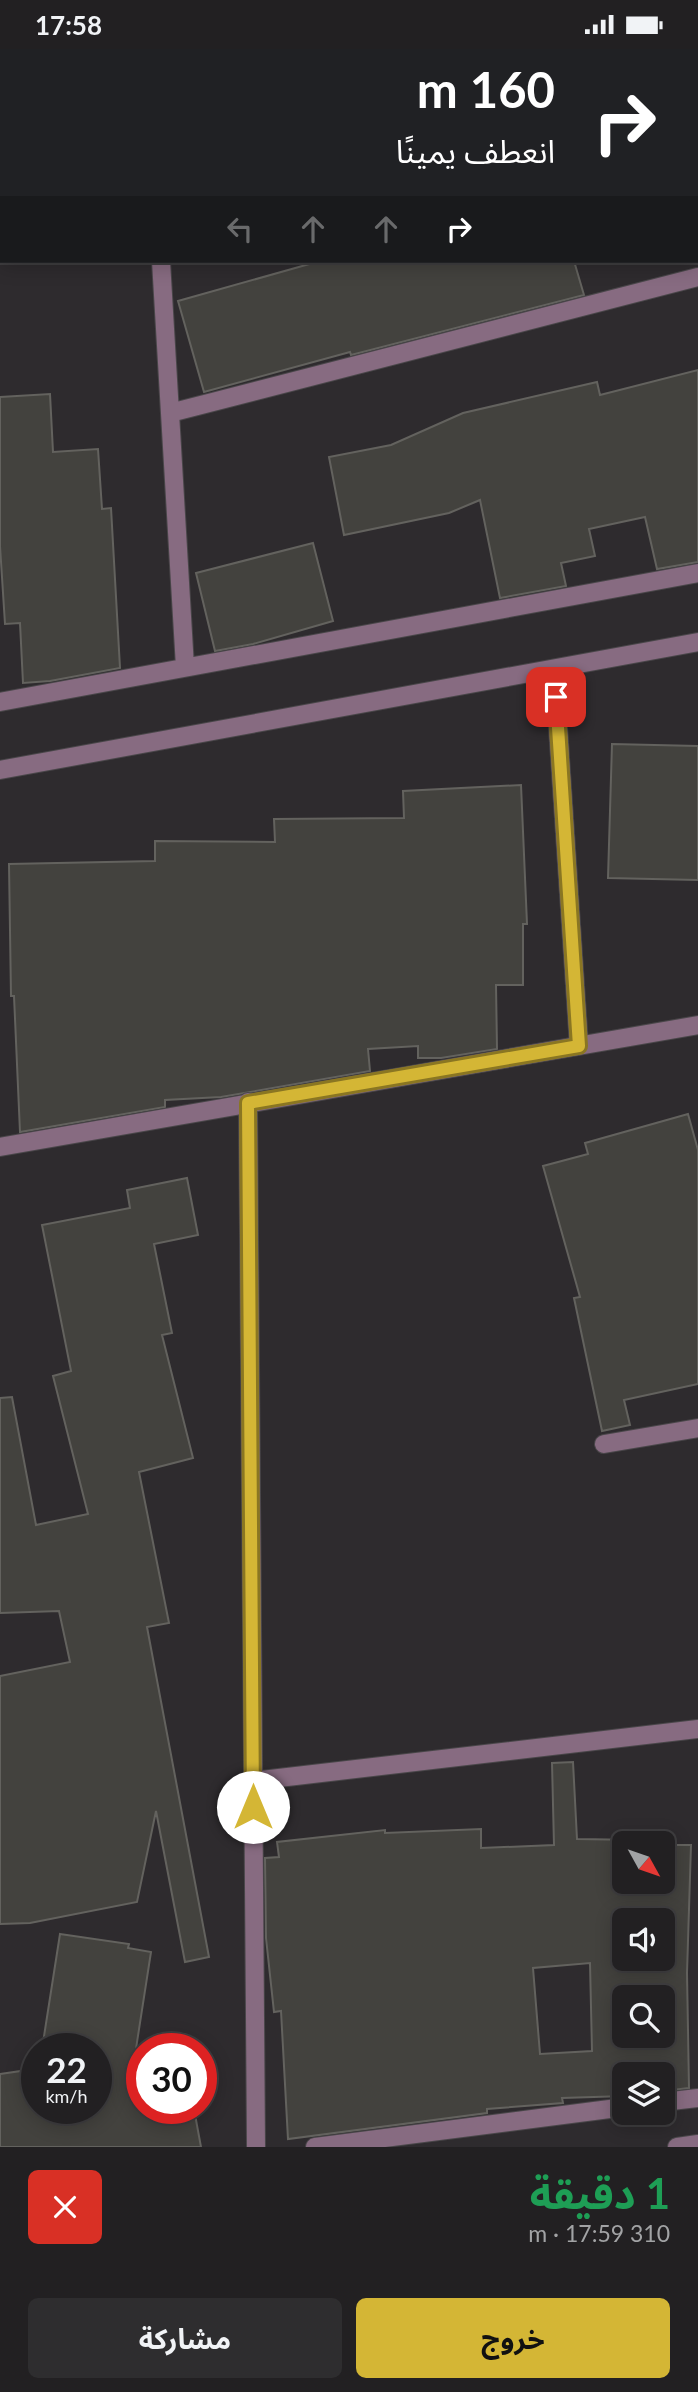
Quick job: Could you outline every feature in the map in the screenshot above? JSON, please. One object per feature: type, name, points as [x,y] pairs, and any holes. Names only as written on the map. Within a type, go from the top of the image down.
[{"type":"street","points":[[161,263],[185,667]]},
{"type":"street","points":[[170,413],[698,278]]},
{"type":"street","points":[[0,702],[698,573]]},
{"type":"street","points":[[0,770],[698,642]]},
{"type":"street","points":[[556,697],[579,1046]]},
{"type":"street","points":[[0,1147],[698,1025]]},
{"type":"street","points":[[248,1103],[256,2147]]},
{"type":"street","points":[[604,1444],[698,1428]]},
{"type":"street","points":[[253,1781],[698,1729]]},
{"type":"street","points":[[675,2101],[698,2098]]},
{"type":"street","points":[[315,2147],[612,2109]]},
{"type":"street","points":[[677,2147],[698,2144]]},
{"type":"building","points":[[313,263],[575,263],[584,295],[351,355],[350,352],[204,392],[178,301]]},
{"type":"building","points":[[698,370],[698,562],[657,569],[645,517],[589,529],[595,556],[561,563],[566,586],[500,598],[480,500],[449,513],[344,535],[329,457],[391,445],[463,413],[597,382],[600,395]]},
{"type":"building","points":[[50,394],[53,452],[98,449],[102,509],[111,508],[120,668],[50,681],[23,683],[20,623],[5,624],[0,546],[0,397]]},
{"type":"building","points":[[313,543],[333,621],[253,644],[215,651],[196,573]]},
{"type":"building","points":[[612,744],[698,746],[698,880],[608,878]]},
{"type":"building","points":[[521,785],[527,924],[523,924],[523,985],[496,985],[497,1049],[441,1058],[418,1058],[418,1046],[368,1049],[370,1071],[221,1097],[165,1100],[165,1107],[20,1132],[14,996],[11,996],[9,864],[155,861],[155,841],[275,842],[274,819],[404,818],[403,791]]},
{"type":"building","points":[[688,1114],[698,1150],[698,1384],[624,1400],[630,1425],[602,1431],[574,1298],[580,1297],[543,1166],[588,1154],[585,1143]]},
{"type":"building","points":[[187,1178],[198,1235],[154,1244],[172,1333],[162,1335],[193,1458],[139,1472],[169,1623],[147,1627],[209,1957],[185,1962],[156,1811],[137,1902],[30,1923],[0,1924],[0,1676],[70,1662],[59,1611],[0,1613],[0,1398],[12,1397],[36,1525],[88,1514],[53,1376],[71,1371],[42,1225],[130,1208],[127,1190]]},
{"type":"building","points":[[573,1762],[577,1839],[612,1840],[612,1894],[675,1894],[676,1845],[691,1845],[687,1973],[689,2088],[675,2090],[675,2062],[612,2062],[612,2096],[562,2098],[563,2103],[487,2109],[487,2113],[288,2139],[281,2011],[274,2012],[266,1938],[265,1858],[279,1857],[277,1842],[385,1830],[385,1833],[481,1829],[481,1848],[554,1845],[552,1763]],"holes":[[[590,1963],[592,2051],[540,2054],[533,1968]]]},
{"type":"building","points":[[60,1934],[129,1944],[128,1948],[151,1952],[138,2033],[126,2033],[126,2124],[197,2124],[201,2147],[0,2147],[0,2074],[21,2071],[21,2124],[112,2124],[112,2033],[45,2033]]},
{"type":"route","points":[[253,1807],[248,1103],[579,1046],[576,1038],[556,697]]}]
